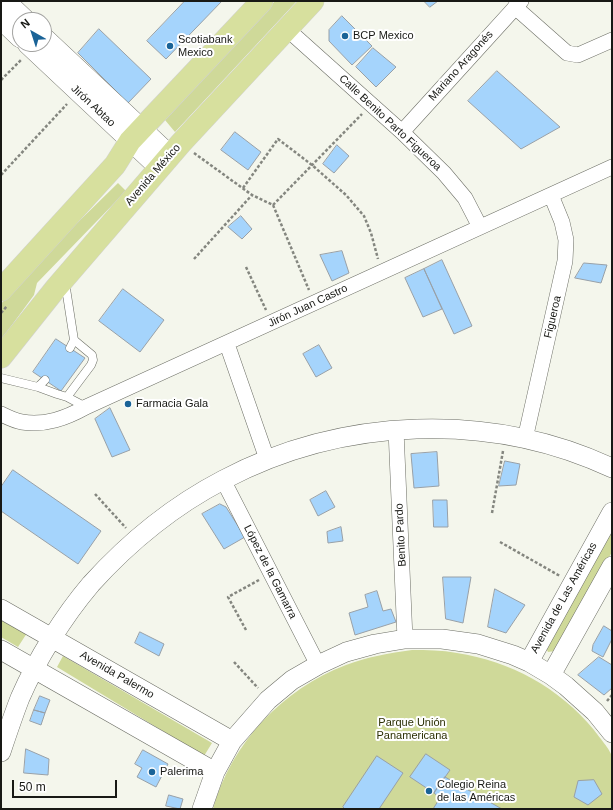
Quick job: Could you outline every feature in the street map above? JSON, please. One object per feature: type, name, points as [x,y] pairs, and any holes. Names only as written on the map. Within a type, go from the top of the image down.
[{"type":"main road","name":"Avenida México","points":[[1,357],[64,279],[170,155],[313,1]]},
{"type":"main road","points":[[1,290],[115,165],[135,134],[260,2]]},
{"type":"street","points":[[6,1],[18,12]]},
{"type":"street","points":[[518,4],[567,53],[578,55],[612,40]]},
{"type":"street","name":"Mariano Aragonés","points":[[402,132],[518,4]]},
{"type":"street","name":"Jirón Abtao","points":[[1,20],[12,28]]},
{"type":"street","name":"Calle Benito Parto Figueroa","points":[[287,29],[402,132],[444,173],[465,198],[480,227]]},
{"type":"street","name":"Jirón Abtao","points":[[40,52],[78,92],[135,134],[170,155]]},
{"type":"street","name":"Jirón Abtao","points":[[42,52],[135,134]]},
{"type":"street","name":"Jirón Juan Castro","points":[[1,414],[20,422],[44,423],[69,416],[612,167]]},
{"type":"street","name":"Figueroa","points":[[525,439],[565,262],[566,240],[562,222],[551,195]]},
{"type":"street","points":[[226,344],[267,459]]},
{"type":"street","points":[[1,752],[21,696],[35,669],[52,638],[91,585],[136,539],[157,522],[178,507],[223,480],[267,459],[298,448],[363,434],[396,430],[451,429],[478,431],[525,439],[579,455],[612,468]]},
{"type":"street","name":"Benito Pardo","points":[[396,430],[405,639]]},
{"type":"street","name":"López de la Gamarra","points":[[223,480],[318,665]]},
{"type":"street","name":"Avenida de Las Américas","points":[[528,662],[612,512]]},
{"type":"street","points":[[551,675],[612,566]]},
{"type":"street","name":"Avenida Palermo","points":[[1,609],[232,741]]},
{"type":"street","points":[[202,809],[215,772],[232,741],[268,700],[292,680],[318,665],[346,652],[375,644],[405,639],[442,639],[478,644],[514,655],[551,675],[566,686],[595,712],[612,733]]},
{"type":"street","points":[[1,650],[215,772]]},
{"type":"lane","points":[[64,279],[74,340],[70,348]]},
{"type":"lane","points":[[67,397],[91,365],[92,360],[92,355],[74,340]]},
{"type":"lane","points":[[1,378],[38,387],[67,397],[86,408]]},
{"type":"lane","points":[[38,387],[45,380]]},
{"type":"path","points":[[1,80],[23,52]]},
{"type":"path","points":[[1,175],[78,92]]},
{"type":"path","points":[[273,206],[372,105]]},
{"type":"path","points":[[243,188],[278,139],[312,165],[346,195],[364,216],[372,232],[382,273]]},
{"type":"path","points":[[170,155],[243,188],[252,195],[273,206],[314,304]]},
{"type":"path","points":[[194,259],[252,195]]},
{"type":"path","points":[[246,267],[272,323]]},
{"type":"path","points":[[492,513],[506,435]]},
{"type":"path","points":[[95,494],[136,539]]},
{"type":"path","points":[[500,542],[572,583]]},
{"type":"path","points":[[246,630],[228,597],[271,573]]},
{"type":"path","points":[[234,662],[268,700]]},
{"type":"green space","points":[[275,1],[297,1],[175,132],[165,120]]},
{"type":"green space","points":[[118,183],[126,191],[37,283],[34,295],[1,340],[1,304],[22,277]]},
{"type":"green space","points":[[612,528],[612,552],[555,651],[548,652],[545,646]]},
{"type":"green space","points":[[1,618],[27,633],[18,647],[1,637]]},
{"type":"green space","name":"Parque Unión Panamericana","points":[[412,650],[451,652],[496,662],[533,679],[566,701],[594,730],[611,754],[612,809],[213,809],[221,785],[246,741],[263,721],[301,688],[323,675],[346,665],[395,652]]},
{"type":"green space","points":[[63,656],[212,743],[204,756],[57,667]]},
{"type":"building","points":[[185,1],[222,1],[166,59],[147,41]]},
{"type":"building","points":[[424,1],[438,1],[430,7]]},
{"type":"building","name":"BCP Mexico","points":[[342,16],[372,46],[352,65],[329,41],[329,30]]},
{"type":"building","points":[[99,29],[151,79],[128,103],[78,53]]},
{"type":"building","points":[[373,48],[396,67],[376,87],[356,67]]},
{"type":"building","points":[[497,71],[560,127],[521,149],[468,101]]},
{"type":"building","points":[[235,132],[261,152],[248,170],[221,150]]},
{"type":"building","points":[[337,145],[349,156],[334,173],[323,164]]},
{"type":"building","points":[[241,216],[252,229],[242,239],[228,227]]},
{"type":"building","points":[[342,251],[349,273],[332,281],[320,255]]},
{"type":"building","points":[[442,260],[472,326],[454,334],[424,269]]},
{"type":"building","points":[[584,263],[607,265],[601,283],[575,278]]},
{"type":"building","points":[[424,269],[442,309],[423,317],[405,278]]},
{"type":"building","points":[[123,289],[164,320],[140,352],[99,321]]},
{"type":"building","points":[[56,339],[85,358],[61,391],[33,372]]},
{"type":"building","points":[[319,345],[332,368],[316,377],[303,354]]},
{"type":"building","points":[[110,408],[130,450],[112,457],[95,419]]},
{"type":"building","points":[[437,452],[439,486],[414,488],[411,454]]},
{"type":"building","points":[[505,461],[520,464],[516,485],[499,486]]},
{"type":"building","points":[[13,470],[101,531],[78,564],[1,511],[1,487]]},
{"type":"building","points":[[326,491],[335,507],[318,516],[310,500]]},
{"type":"building","points":[[433,500],[447,500],[448,527],[434,527]]},
{"type":"building","points":[[220,504],[226,507],[245,537],[224,549],[202,514]]},
{"type":"building","points":[[341,527],[343,541],[328,543],[327,532]]},
{"type":"building","points":[[443,577],[471,577],[463,623],[446,619]]},
{"type":"building","points":[[495,589],[525,605],[506,633],[488,627]]},
{"type":"building","points":[[377,591],[383,611],[391,609],[396,622],[355,635],[349,613],[368,607],[365,595]]},
{"type":"building","points":[[604,626],[612,631],[612,639],[603,657],[592,651],[593,645]]},
{"type":"building","points":[[140,632],[164,644],[159,656],[135,643]]},
{"type":"building","points":[[599,657],[612,665],[612,688],[604,695],[578,675]]},
{"type":"building","points":[[40,696],[50,700],[45,713],[34,710]]},
{"type":"building","points":[[34,710],[45,713],[41,725],[30,721]]},
{"type":"building","points":[[26,749],[49,759],[48,775],[24,773]]},
{"type":"building","name":"Palerima","points":[[143,750],[168,764],[156,787],[137,777],[142,768],[135,764]]},
{"type":"building","points":[[426,754],[450,770],[434,793],[410,777]]},
{"type":"building","points":[[377,756],[403,773],[379,809],[345,809],[343,807]]},
{"type":"building","points":[[445,777],[502,809],[433,809],[440,798],[434,793]]},
{"type":"building","points":[[594,780],[602,794],[588,805],[574,797],[578,781]]},
{"type":"building","points":[[169,795],[183,799],[180,809],[166,806]]},
{"type":"place","name":"BCP Mexico","points":[[345,36]]},
{"type":"place","name":"Scotiabank Mexico","points":[[170,46]]},
{"type":"place","name":"Farmacia Gala","points":[[128,404]]},
{"type":"place","name":"Palerima","points":[[152,772]]},
{"type":"place","name":"Colegio Reina de las Américas","points":[[429,791]]}]
